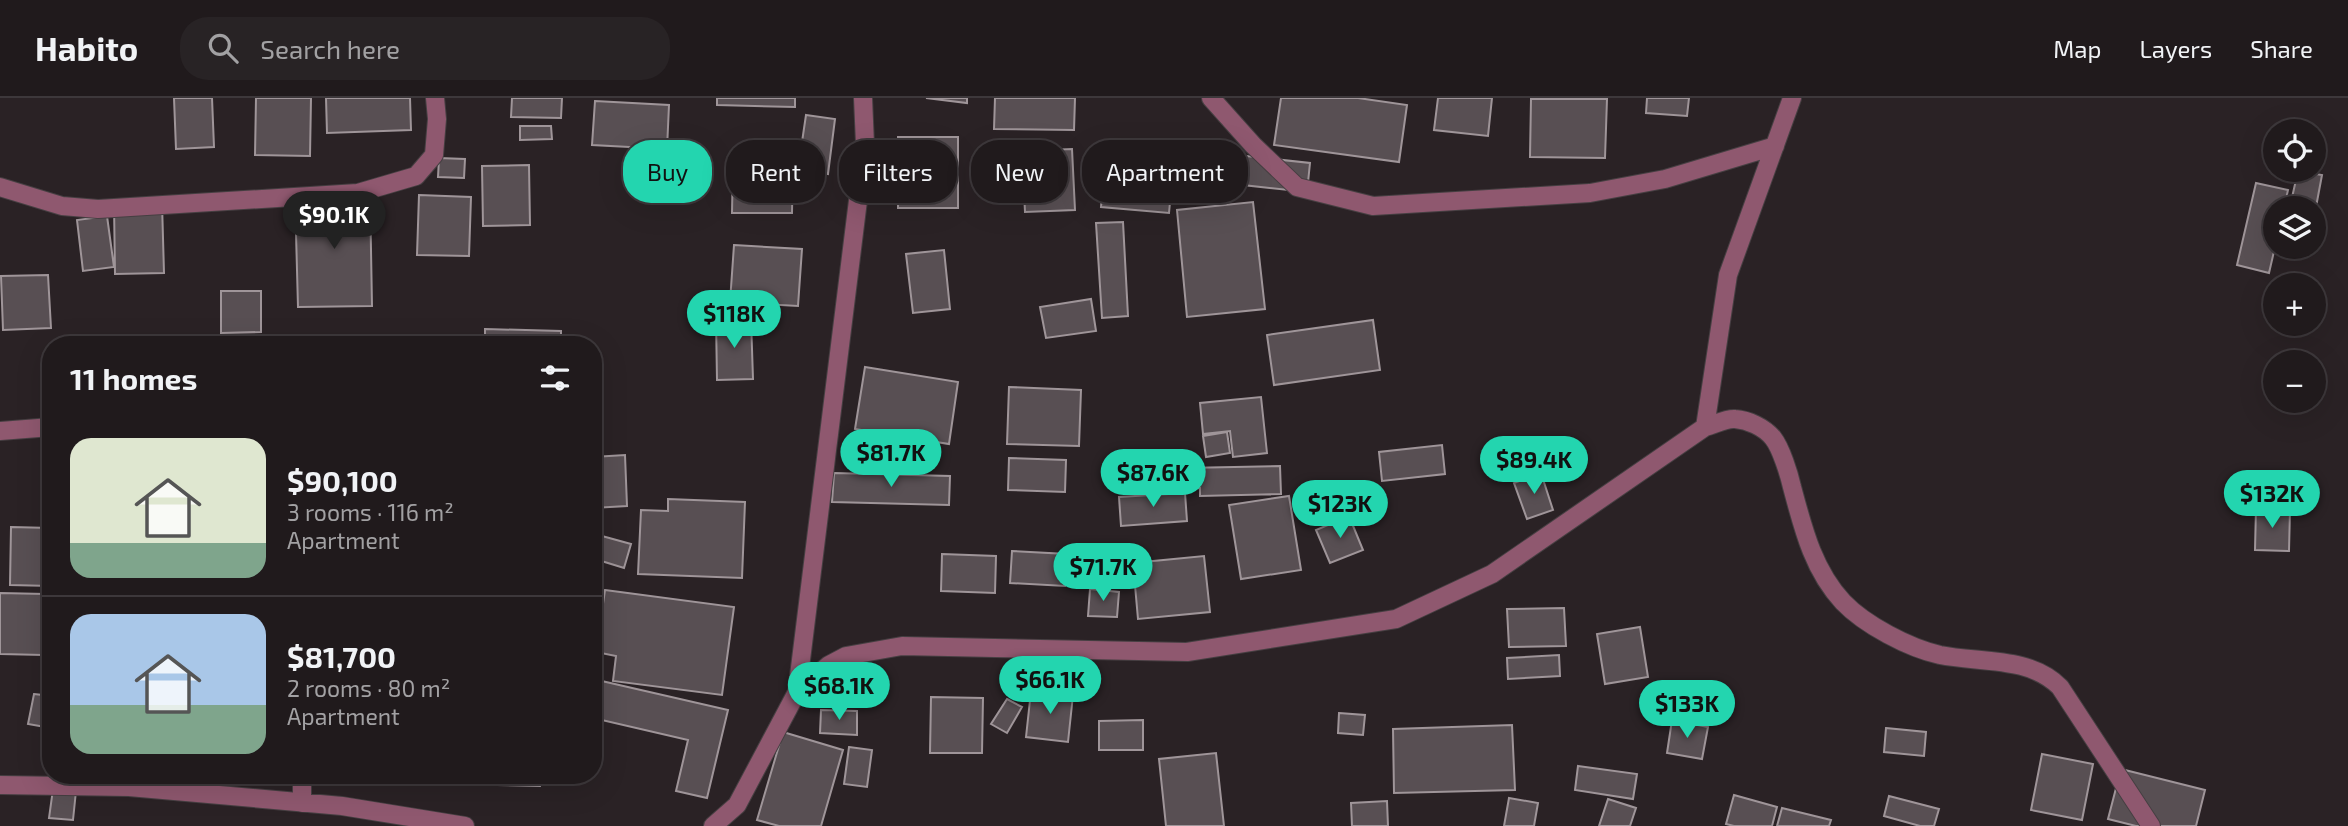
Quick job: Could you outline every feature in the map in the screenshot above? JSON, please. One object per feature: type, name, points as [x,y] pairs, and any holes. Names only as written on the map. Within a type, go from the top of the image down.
[{"type":"street","points":[[0,187],[62,206],[98,209],[358,194],[416,176],[434,155],[437,119],[435,98]]},
{"type":"street","points":[[713,826],[737,805],[797,692],[865,144],[863,98]]},
{"type":"street","points":[[1210,98],[1253,145],[1297,187],[1373,206],[1590,193],[1665,178],[1775,146]]},
{"type":"street","points":[[1705,427],[1728,275],[1792,98]]},
{"type":"street","points":[[797,692],[846,656],[902,646],[1187,652],[1396,619],[1492,575],[1705,427],[1733,419],[1753,423],[1773,438],[1788,472],[1804,532],[1820,572],[1844,603],[1885,634],[1938,654],[2031,667],[2048,675],[2060,687],[2151,826]]},
{"type":"street","points":[[0,431],[42,428]]},
{"type":"street","points":[[302,784],[302,803]]},
{"type":"street","points":[[0,785],[129,787],[342,806],[465,826]]},
{"type":"building","points":[[174,98],[212,98],[214,147],[176,149]]},
{"type":"building","points":[[256,98],[311,98],[310,156],[255,155]]},
{"type":"building","points":[[326,98],[410,98],[411,130],[327,133]]},
{"type":"building","points":[[512,98],[562,98],[561,118],[511,117]]},
{"type":"building","points":[[717,98],[795,98],[795,107],[717,105]]},
{"type":"building","points":[[926,98],[967,98],[967,103]]},
{"type":"building","points":[[995,98],[1075,98],[1074,130],[994,129]]},
{"type":"building","points":[[1281,98],[1358,98],[1407,105],[1399,162],[1274,145]]},
{"type":"building","points":[[1438,98],[1492,98],[1488,136],[1434,130]]},
{"type":"building","points":[[1647,98],[1689,98],[1687,116],[1646,113]]},
{"type":"building","points":[[1531,99],[1607,99],[1605,158],[1530,157]]},
{"type":"building","points":[[595,101],[669,105],[667,140],[623,140],[623,147],[592,145]]},
{"type":"building","points":[[806,115],[835,119],[828,174],[825,174],[825,140],[802,140]]},
{"type":"building","points":[[520,126],[551,126],[552,139],[520,140]]},
{"type":"building","points":[[898,137],[958,137],[958,208],[898,208],[898,203],[957,203],[957,140],[898,140]]},
{"type":"building","points":[[1068,149],[1072,149],[1075,210],[1025,212],[1025,203],[1068,203]]},
{"type":"building","points":[[1248,156],[1310,163],[1307,192],[1248,186]]},
{"type":"building","points":[[439,158],[465,159],[464,178],[438,177]]},
{"type":"building","points":[[529,165],[530,225],[483,226],[482,166]]},
{"type":"building","points":[[2296,182],[2321,182],[2318,196],[2292,196]]},
{"type":"building","points":[[2256,183],[2288,190],[2287,196],[2263,196],[2263,259],[2272,259],[2269,273],[2237,265]]},
{"type":"building","points":[[370,194],[372,306],[298,307],[295,196]]},
{"type":"building","points":[[419,195],[471,197],[469,256],[417,255]]},
{"type":"building","points":[[1253,202],[1265,309],[1187,317],[1177,210]]},
{"type":"building","points":[[162,203],[164,273],[115,274],[114,204]]},
{"type":"building","points":[[732,203],[792,203],[792,213],[732,213]]},
{"type":"building","points":[[1101,203],[1170,203],[1169,213],[1101,207]]},
{"type":"building","points":[[107,216],[114,267],[83,271],[77,220]]},
{"type":"building","points":[[1123,222],[1128,316],[1102,318],[1096,223]]},
{"type":"building","points":[[734,245],[802,249],[798,306],[730,302]]},
{"type":"building","points":[[944,250],[950,309],[913,313],[906,254]]},
{"type":"building","points":[[48,275],[51,328],[3,330],[1,276]]},
{"type":"building","points":[[221,291],[261,291],[261,332],[221,333]]},
{"type":"building","points":[[1091,299],[1096,331],[1046,338],[1040,307]]},
{"type":"building","points":[[751,319],[753,379],[717,380],[716,320]]},
{"type":"building","points":[[1373,320],[1380,370],[1274,385],[1267,335]]},
{"type":"building","points":[[485,329],[561,331],[561,336],[485,336]]},
{"type":"building","points":[[865,367],[958,382],[949,444],[855,429]]},
{"type":"building","points":[[1009,387],[1081,390],[1079,446],[1007,444]]},
{"type":"building","points":[[1261,397],[1267,453],[1233,457],[1230,431],[1203,434],[1200,403]]},
{"type":"building","points":[[1227,432],[1230,453],[1206,457],[1203,436]]},
{"type":"building","points":[[1442,445],[1445,474],[1382,481],[1379,452]]},
{"type":"building","points":[[625,455],[627,506],[602,507],[602,456]]},
{"type":"building","points":[[1009,458],[1066,460],[1065,492],[1008,490]]},
{"type":"building","points":[[1280,466],[1281,494],[1200,496],[1200,488],[1185,489],[1184,468]]},
{"type":"building","points":[[834,473],[950,476],[949,505],[832,502]]},
{"type":"building","points":[[1541,473],[1553,510],[1527,519],[1514,483]]},
{"type":"building","points":[[1185,493],[1187,521],[1121,526],[1119,497]]},
{"type":"building","points":[[1289,496],[1301,570],[1241,579],[1229,505]]},
{"type":"building","points":[[668,499],[745,502],[742,578],[638,574],[641,510],[668,511]]},
{"type":"building","points":[[2256,508],[2290,509],[2289,551],[2255,550]]},
{"type":"building","points":[[1349,516],[1363,550],[1330,563],[1316,530]]},
{"type":"building","points":[[11,527],[42,528],[42,586],[10,585]]},
{"type":"building","points":[[602,536],[631,544],[624,568],[602,561]]},
{"type":"building","points":[[1012,551],[1067,554],[1065,586],[1010,583]]},
{"type":"building","points":[[942,554],[996,556],[995,593],[941,591]]},
{"type":"building","points":[[1204,556],[1210,612],[1138,619],[1133,563]]},
{"type":"building","points":[[1090,589],[1119,592],[1117,617],[1088,616]]},
{"type":"building","points":[[605,590],[734,607],[722,695],[613,681],[616,656],[602,653]]},
{"type":"building","points":[[0,593],[42,594],[42,655],[0,654]]},
{"type":"building","points":[[1564,608],[1566,646],[1509,647],[1507,609]]},
{"type":"building","points":[[1640,627],[1648,677],[1605,684],[1597,634]]},
{"type":"building","points":[[1559,655],[1560,676],[1508,679],[1507,658]]},
{"type":"building","points":[[602,681],[728,710],[707,798],[676,791],[688,740],[602,720]]},
{"type":"building","points":[[1031,691],[1073,695],[1068,742],[1026,737]]},
{"type":"building","points":[[1676,692],[1705,696],[1702,721],[1673,717]]},
{"type":"building","points":[[34,694],[42,695],[42,726],[28,724]]},
{"type":"building","points":[[931,697],[983,698],[982,753],[930,753]]},
{"type":"building","points":[[1007,699],[1022,707],[1007,733],[991,724]]},
{"type":"building","points":[[821,710],[857,711],[857,735],[820,733]]},
{"type":"building","points":[[1339,713],[1365,715],[1363,735],[1338,733]]},
{"type":"building","points":[[1143,720],[1143,750],[1099,750],[1099,721]]},
{"type":"building","points":[[1672,720],[1708,727],[1702,759],[1667,753]]},
{"type":"building","points":[[1512,725],[1515,790],[1394,793],[1393,729]]},
{"type":"building","points":[[1886,728],[1926,732],[1924,756],[1884,752]]},
{"type":"building","points":[[783,732],[843,750],[821,826],[779,826],[757,820]]},
{"type":"building","points":[[849,747],[872,750],[867,787],[844,784]]},
{"type":"building","points":[[1216,753],[1224,826],[1166,826],[1159,759]]},
{"type":"building","points":[[2042,754],[2093,764],[2082,820],[2031,810]]},
{"type":"building","points":[[1578,766],[1637,774],[1633,799],[1575,790]]},
{"type":"building","points":[[2121,769],[2205,790],[2196,826],[2136,826],[2108,819]]},
{"type":"building","points":[[498,784],[540,784],[540,786]]},
{"type":"building","points":[[53,789],[76,791],[73,820],[49,818]]},
{"type":"building","points":[[1734,795],[1777,807],[1772,826],[1726,824]]},
{"type":"building","points":[[1889,796],[1939,809],[1934,826],[1920,826],[1884,816]]},
{"type":"building","points":[[1509,798],[1538,803],[1534,826],[1504,826]]},
{"type":"building","points":[[1608,799],[1636,808],[1630,826],[1599,826]]},
{"type":"building","points":[[1387,801],[1388,826],[1352,826],[1351,803]]},
{"type":"building","points":[[1782,808],[1831,820],[1829,826],[1777,826]]}]
